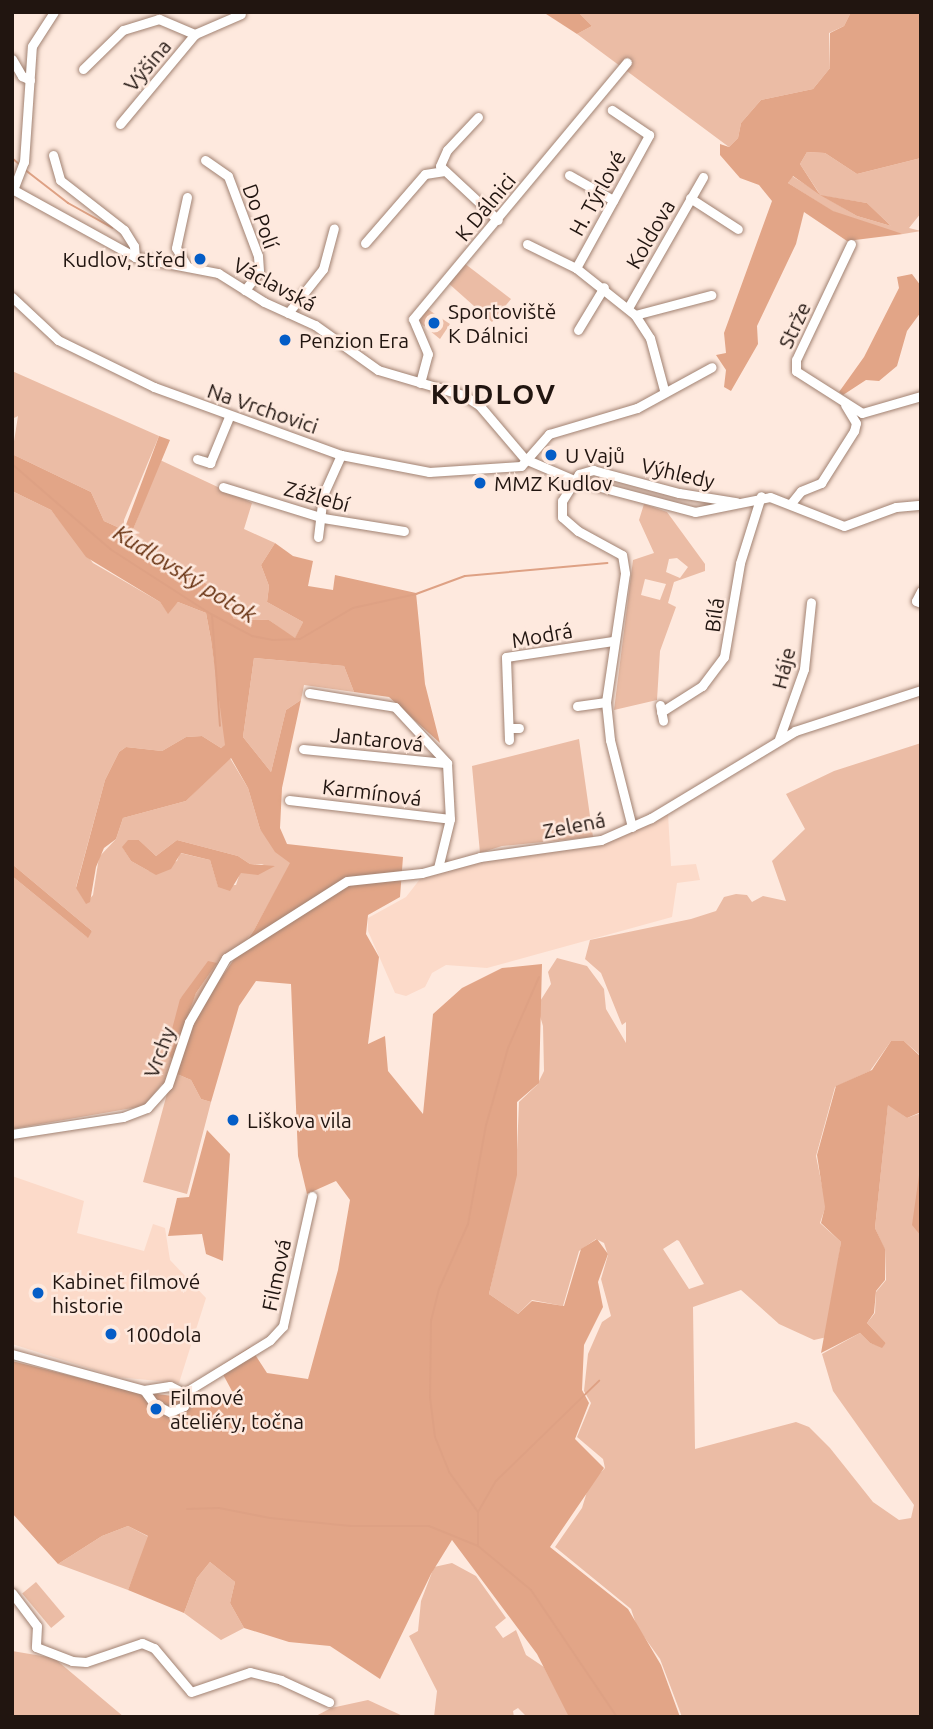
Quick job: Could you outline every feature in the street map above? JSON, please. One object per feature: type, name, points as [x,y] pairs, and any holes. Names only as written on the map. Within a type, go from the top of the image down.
[{"type":"street","points":[[13,190],[24,162],[33,41],[54,12]]},
{"type":"street","name":"Výšina","points":[[120,124],[195,34],[241,14]]},
{"type":"street","points":[[83,69],[123,30],[160,16],[195,34]]},
{"type":"street","points":[[12,59],[22,76],[30,80]]},
{"type":"street","name":"K Dálnici","points":[[420,383],[428,354],[413,318],[498,220],[626,62]]},
{"type":"street","name":"H. Týrlové","points":[[576,268],[649,135],[612,110]]},
{"type":"street","points":[[478,117],[440,160],[443,171],[498,220]]},
{"type":"street","points":[[53,155],[60,180],[124,230],[134,246],[135,257]]},
{"type":"street","name":"Do Polí","points":[[205,160],[228,176],[258,256],[259,272],[245,290]]},
{"type":"street","points":[[365,243],[425,174],[443,171]]},
{"type":"street","points":[[569,175],[612,200]]},
{"type":"street","name":"Koldova","points":[[631,312],[703,177]]},
{"type":"street","name":"Václavská","points":[[13,190],[135,257],[218,273],[245,290],[315,325],[378,370],[471,400],[528,461],[573,480],[695,512],[761,496],[792,502],[844,526],[896,507],[921,505]]},
{"type":"street","points":[[187,197],[176,248],[187,266]]},
{"type":"street","points":[[690,198],[738,229]]},
{"type":"street","points":[[288,313],[323,269],[334,228]]},
{"type":"street","points":[[527,244],[576,268],[604,287],[631,312],[650,338],[664,390]]},
{"type":"street","name":"Strže","points":[[851,244],[795,364],[799,374],[845,405],[864,413],[921,397]]},
{"type":"street","points":[[578,330],[604,287]]},
{"type":"street","points":[[631,312],[711,295]]},
{"type":"street","name":"Na Vrchovici","points":[[12,298],[58,340],[90,358],[229,417],[341,455],[429,472],[511,468],[528,461]]},
{"type":"street","points":[[528,461],[549,434],[636,408],[664,390],[712,367]]},
{"type":"street","points":[[792,502],[801,491],[821,482],[854,431],[856,423],[845,405]]},
{"type":"street","points":[[197,459],[210,463],[229,417]]},
{"type":"street","points":[[318,537],[319,517],[328,477],[341,455]]},
{"type":"street","name":"Výhledy","points":[[573,480],[581,472],[593,470],[679,493],[738,503]]},
{"type":"street","points":[[573,480],[562,501],[562,517],[578,531],[621,555],[625,573],[606,702],[610,740],[632,827]]},
{"type":"street","name":"Zážlebí","points":[[223,487],[319,517],[404,531]]},
{"type":"street","name":"Bílá","points":[[662,712],[702,686],[724,657],[740,563],[761,496]]},
{"type":"street","points":[[921,591],[916,601],[921,603]]},
{"type":"street","name":"Háje","points":[[779,739],[804,669],[811,602]]},
{"type":"street","name":"Modrá","points":[[509,740],[506,657],[613,641]]},
{"type":"street","name":"Zelená","points":[[226,958],[347,881],[438,868],[480,857],[579,845],[632,827],[779,739],[921,690]]},
{"type":"street","points":[[309,693],[395,707],[447,763],[450,819],[438,868]]},
{"type":"street","points":[[578,706],[606,702]]},
{"type":"street","points":[[509,728],[519,728]]},
{"type":"street","name":"Jantarová","points":[[303,749],[447,763]]},
{"type":"street","name":"Karmínová","points":[[289,800],[450,819]]},
{"type":"street","name":"Vrchy","points":[[12,1134],[122,1117],[155,1102],[172,1075],[205,988],[226,958]]},
{"type":"street","name":"Filmová","points":[[184,1393],[270,1340],[284,1326],[312,1196]]},
{"type":"street","name":"Filmová","points":[[12,1354],[144,1390],[170,1386],[184,1393]]},
{"type":"street","name":"Filmová","points":[[144,1390],[153,1404],[170,1412],[184,1406],[184,1393]]},
{"type":"street","points":[[12,1593],[35,1621],[36,1647],[79,1663],[142,1643],[154,1648],[179,1683],[194,1693],[250,1672],[329,1702]]},
{"type":"street","points":[[311,1706],[318,1697]]},
{"type":"shaded area","points":[[543,12],[578,12],[592,26],[577,34]]},
{"type":"shaded area","points":[[578,12],[851,12],[844,26],[829,33],[830,68],[813,89],[761,100],[741,123],[738,138],[729,147],[577,34],[592,26]]},
{"type":"shaded area","points":[[851,12],[921,12],[921,158],[857,174],[825,153],[807,152],[800,164],[820,195],[793,176],[788,183],[833,211],[903,234],[847,241],[804,212],[796,244],[757,326],[758,344],[731,391],[724,387],[726,370],[716,355],[726,353],[724,333],[772,201],[759,185],[740,178],[720,155],[720,144],[729,147],[738,138],[741,123],[761,100],[813,89],[830,68],[830,33],[844,26]]},
{"type":"shaded area","points":[[807,152],[825,153],[857,174],[921,158],[921,213],[909,228],[921,231],[903,234],[872,227],[832,211],[788,183],[792,176],[819,193],[800,164]],"holes":[[[823,196],[867,203],[891,226],[857,216]]]},
{"type":"shaded area","points":[[820,195],[867,203],[891,226],[857,216]]},
{"type":"shaded area","points":[[464,263],[511,299],[492,322],[447,282]]},
{"type":"shaded area","points":[[912,274],[921,286],[921,312],[907,331],[897,366],[879,381],[866,380],[843,395],[839,392],[864,357],[899,288],[897,277]]},
{"type":"shaded area","name":"Sportoviště K Dálnici","points":[[426,308],[450,324],[440,339],[419,322]]},
{"type":"shaded area","points":[[12,371],[159,436],[124,520],[124,530],[104,521],[91,492],[12,454],[18,416],[12,419]]},
{"type":"shaded area","points":[[159,436],[170,440],[132,532],[139,544],[205,583],[227,604],[234,619],[269,620],[295,638],[303,622],[267,602],[269,586],[261,565],[275,543],[293,556],[313,561],[308,586],[333,590],[335,575],[416,593],[425,684],[440,743],[389,697],[354,692],[344,666],[254,658],[243,737],[271,772],[286,710],[301,700],[282,788],[280,828],[287,844],[403,857],[400,897],[368,915],[366,934],[379,957],[368,1044],[385,1036],[388,1071],[423,1114],[433,1014],[462,988],[502,968],[542,964],[539,1083],[517,1102],[517,1175],[489,1294],[518,1314],[532,1301],[564,1306],[581,1249],[597,1239],[608,1254],[598,1282],[603,1307],[584,1345],[582,1390],[589,1403],[575,1439],[604,1468],[550,1547],[628,1609],[661,1665],[680,1717],[569,1717],[537,1654],[452,1540],[431,1574],[380,1679],[330,1646],[289,1642],[244,1628],[230,1603],[235,1582],[210,1562],[197,1578],[184,1613],[128,1590],[148,1536],[128,1526],[102,1536],[58,1564],[12,1513],[12,1361],[132,1391],[239,1404],[219,1367],[250,1347],[267,1373],[308,1379],[338,1270],[350,1200],[336,1181],[307,1194],[298,1156],[291,984],[256,981],[239,1006],[211,1102],[201,1099],[191,1080],[177,1074],[197,1013],[254,930],[290,863],[275,852],[260,829],[248,788],[231,758],[186,801],[123,818],[116,839],[104,848],[96,867],[90,902],[86,904],[76,888],[105,780],[119,752],[126,747],[162,751],[186,737],[202,736],[221,748],[225,745],[211,640],[206,613],[178,602],[168,614],[160,602],[86,557],[51,510],[12,491],[12,454],[91,492],[104,521],[124,530]]},
{"type":"shaded area","points":[[160,460],[252,503],[244,529],[275,543],[261,565],[269,586],[267,602],[303,622],[295,639],[269,620],[234,619],[227,604],[178,565],[139,544],[132,532]]},
{"type":"shaded area","points":[[12,491],[51,510],[93,563],[160,602],[168,613],[178,602],[206,613],[211,640],[226,745],[221,748],[202,736],[186,737],[162,751],[126,747],[119,752],[105,780],[76,887],[86,903],[93,895],[99,857],[116,839],[123,818],[186,801],[230,758],[248,788],[260,829],[291,863],[254,930],[227,967],[177,1074],[191,1080],[201,1099],[211,1102],[187,1194],[143,1182],[168,1090],[162,1084],[144,1106],[12,1129],[12,876],[87,937],[92,931],[12,864]],"holes":[[[139,840],[156,856],[177,840],[238,856],[250,864],[264,864],[240,873],[236,885],[218,886],[210,860],[180,853],[177,861],[149,871],[131,861],[123,848]],[[216,964],[196,993],[184,1021],[180,999]]]},
{"type":"shaded area","points":[[644,504],[667,512],[705,564],[705,571],[674,582],[668,603],[676,607],[660,651],[657,700],[614,710],[633,560],[654,553],[639,520]],"holes":[[[677,558],[688,567],[680,578],[666,572],[669,559]],[[645,579],[666,584],[660,600],[641,595]]]},
{"type":"shaded area","points":[[254,658],[344,666],[354,692],[304,685],[301,700],[286,710],[271,772],[243,737]]},
{"type":"shaded area","points":[[579,739],[593,837],[502,846],[480,853],[472,766]]},
{"type":"shaded area","points":[[921,743],[921,1056],[904,1041],[891,1041],[870,1071],[835,1087],[816,1156],[826,1205],[820,1223],[841,1242],[827,1337],[814,1340],[779,1324],[741,1290],[693,1307],[695,1449],[796,1422],[809,1427],[830,1448],[873,1502],[899,1520],[911,1518],[914,1505],[833,1391],[822,1354],[860,1333],[870,1343],[882,1347],[886,1343],[867,1323],[875,1313],[876,1292],[886,1280],[885,1250],[875,1228],[888,1104],[907,1118],[921,1113],[921,1717],[682,1717],[660,1659],[637,1627],[631,1609],[555,1547],[582,1508],[589,1485],[605,1468],[603,1459],[577,1437],[591,1403],[584,1391],[588,1354],[602,1322],[611,1316],[601,1279],[608,1255],[604,1243],[596,1239],[579,1251],[563,1306],[532,1300],[518,1314],[489,1294],[516,1174],[519,1102],[537,1085],[544,1071],[543,1026],[537,1006],[551,984],[548,972],[557,958],[587,966],[604,989],[606,1009],[626,1043],[626,1022],[622,1025],[601,973],[585,959],[590,940],[691,919],[716,911],[724,897],[736,894],[747,895],[752,902],[763,896],[786,901],[772,861],[805,829],[786,794],[834,771]],"holes":[[[679,1241],[704,1284],[689,1289],[663,1249]]]},
{"type":"shaded area","points":[[668,814],[671,866],[696,864],[700,880],[677,883],[672,917],[487,968],[446,965],[432,973],[425,987],[406,996],[395,993],[368,931],[368,918],[406,897],[420,879],[474,861],[605,843]]},
{"type":"shaded area","points":[[128,840],[139,840],[156,856],[177,840],[238,856],[250,864],[275,866],[258,875],[241,873],[230,891],[218,887],[210,860],[181,853],[171,869],[156,875],[131,861],[122,847]]},
{"type":"shaded area","points":[[12,864],[92,931],[88,938],[12,876]]},
{"type":"shaded area","points":[[208,961],[217,963],[196,993],[172,1059],[166,1052],[180,999]]},
{"type":"shaded area","points":[[891,1041],[904,1041],[921,1057],[921,1112],[907,1118],[888,1105],[875,1228],[885,1249],[885,1280],[876,1291],[874,1313],[867,1323],[886,1343],[882,1348],[870,1343],[860,1333],[821,1353],[841,1242],[821,1223],[825,1207],[817,1155],[836,1086],[872,1070]]},
{"type":"shaded area","points":[[207,1130],[230,1154],[223,1261],[206,1254],[202,1234],[168,1236],[177,1198],[189,1197]]},
{"type":"shaded area","points":[[921,1161],[921,1236],[912,1225]]},
{"type":"shaded area","points":[[12,1176],[84,1201],[77,1233],[144,1251],[153,1224],[165,1228],[170,1260],[206,1298],[179,1383],[117,1377],[12,1344]]},
{"type":"shaded area","points":[[128,1526],[149,1537],[128,1590],[58,1564],[102,1536]]},
{"type":"shaded area","points":[[210,1562],[235,1582],[230,1603],[244,1628],[221,1640],[184,1613],[197,1578]]},
{"type":"shaded area","points":[[452,1563],[476,1576],[506,1618],[495,1627],[503,1638],[516,1630],[526,1655],[544,1667],[570,1717],[527,1717],[518,1708],[513,1711],[514,1717],[434,1717],[437,1691],[409,1636],[418,1631],[421,1601],[434,1567]]},
{"type":"shaded area","points":[[36,1582],[65,1616],[51,1628],[22,1594]]},
{"type":"shaded area","points":[[12,1651],[54,1658],[124,1717],[12,1717]]},
{"type":"shaded area","points":[[368,1700],[405,1717],[314,1717],[331,1708]]},
{"type":"waterway","points":[[12,158],[20,165]]},
{"type":"waterway","points":[[24,169],[68,203],[113,228]]},
{"type":"waterway","name":"Kudlovský potok","points":[[12,464],[110,549],[211,614],[252,636],[273,640],[300,639],[353,608],[416,594],[465,576],[607,563]]},
{"type":"waterway","points":[[212,615],[220,726]]},
{"type":"waterway","points":[[539,977],[508,1048],[486,1125],[468,1224],[439,1289],[431,1320],[430,1397],[435,1437],[449,1472],[478,1512],[478,1546],[531,1590],[617,1717]]},
{"type":"waterway","points":[[478,1512],[496,1481],[599,1381]]},
{"type":"waterway","points":[[187,1509],[219,1508],[270,1518],[351,1526],[429,1526],[478,1546]]},
{"type":"place","name":"Kudlov, střed","points":[[200,259]]},
{"type":"place","name":"Sportoviště K Dálnici","points":[[434,323]]},
{"type":"place","name":"Penzion Era","points":[[285,340]]},
{"type":"place","name":"U Vajů","points":[[551,455]]},
{"type":"place","name":"MMZ Kudlov","points":[[480,483]]},
{"type":"place","name":"Liškova vila","points":[[233,1120]]},
{"type":"place","name":"Kabinet filmové historie","points":[[38,1293]]},
{"type":"place","name":"100dola","points":[[111,1334]]},
{"type":"place","name":"Filmové ateliéry, točna","points":[[156,1409]]},
{"type":"district","name":"KUDLOV","points":[[494,394]]}]
